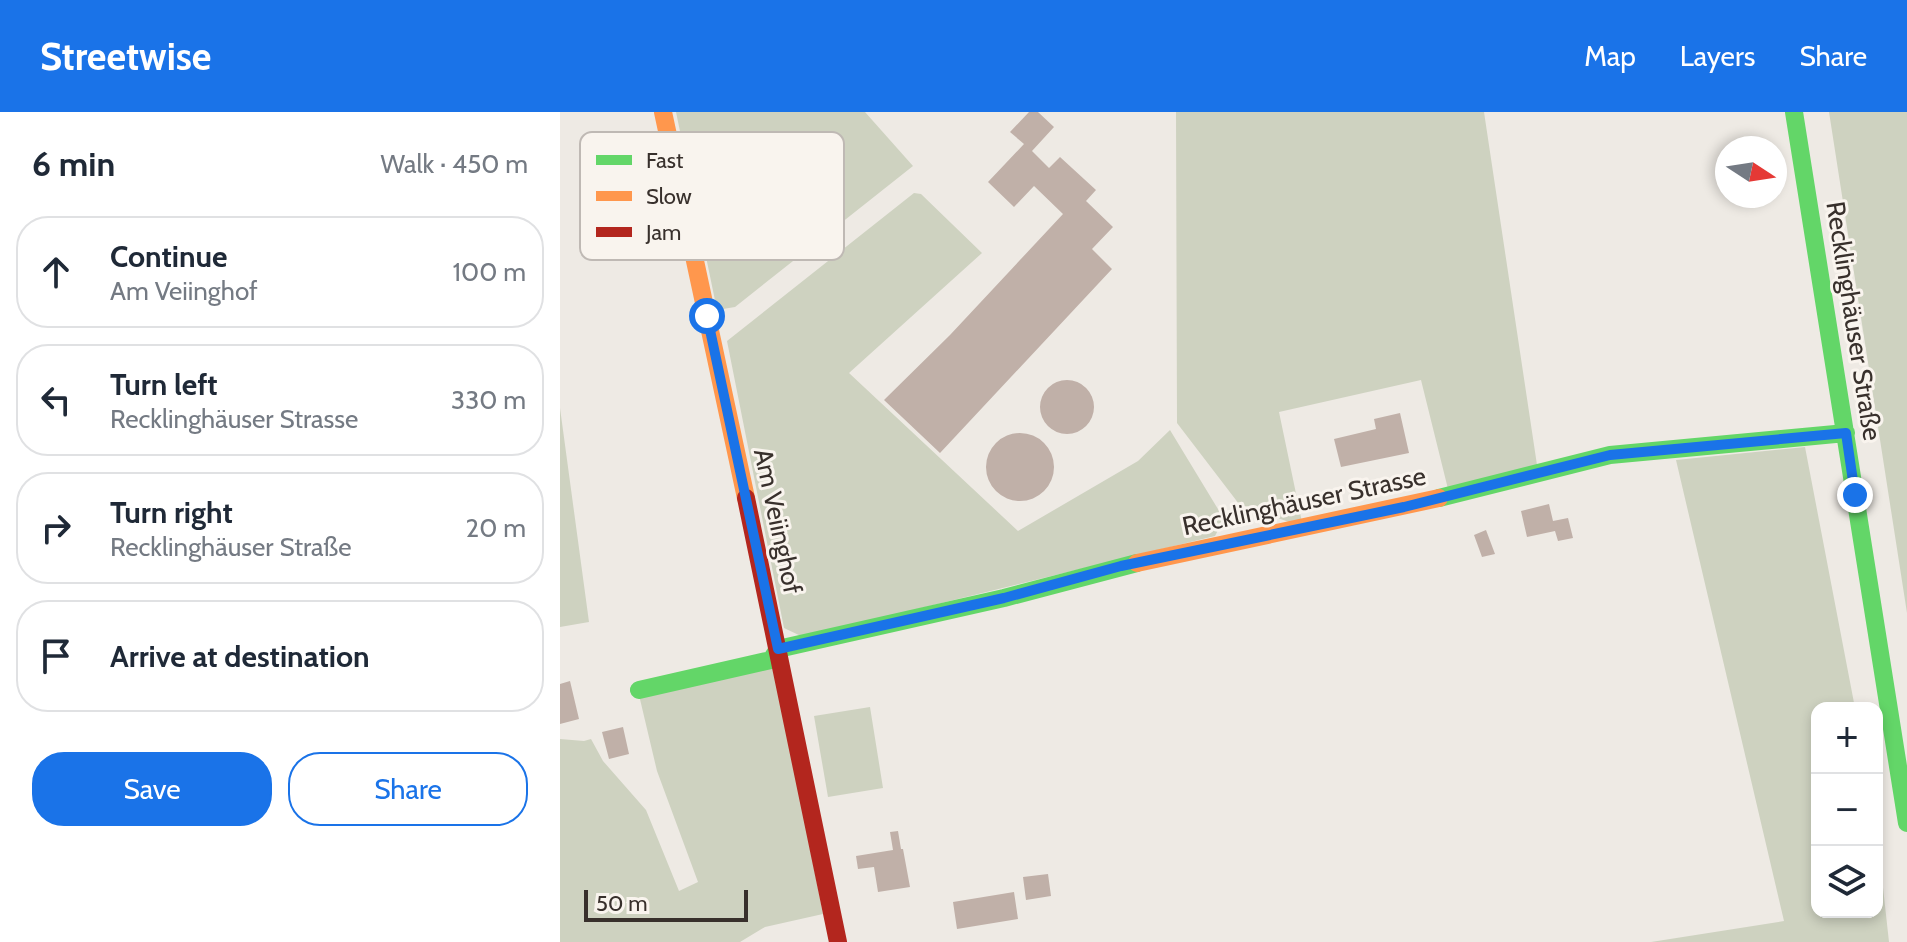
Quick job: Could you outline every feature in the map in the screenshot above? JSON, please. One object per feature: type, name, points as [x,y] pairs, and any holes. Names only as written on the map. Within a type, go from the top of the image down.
[{"type":"street","name":"Am Veiinghof","points":[[663,112],[667,132]]},
{"type":"street","name":"Recklinghäuser Straße","points":[[1794,112],[1907,823]]},
{"type":"street","name":"Am Veiinghof","points":[[695,260],[838,942]]},
{"type":"street","name":"Recklinghäuser Strasse","points":[[639,690],[771,660],[778,649],[1004,598],[1121,566],[1404,507],[1610,455],[1846,433]]},
{"type":"green space","points":[[676,112],[865,112],[913,166],[844,221],[844,132],[680,132]]},
{"type":"green space","points":[[1176,112],[1484,112],[1537,465],[1448,489],[1421,380],[1279,412],[1303,527],[1239,504],[1177,423]]},
{"type":"green space","points":[[1829,112],[1907,112],[1907,613]]},
{"type":"green space","points":[[914,193],[921,194],[982,253],[849,373],[1018,531],[1138,461],[1170,430],[1224,519],[1215,536],[803,637],[784,628],[727,341],[829,260],[844,260],[844,248]]},
{"type":"green space","points":[[707,260],[794,260],[735,307],[717,310]]},
{"type":"green space","points":[[560,408],[589,622],[560,627]]},
{"type":"green space","points":[[1805,447],[1854,702],[1811,702],[1811,918],[1883,918],[1883,888],[1889,942],[1651,942],[1784,921],[1676,460]]},
{"type":"green space","points":[[774,665],[823,914],[765,927],[740,942],[560,942],[560,739],[591,739],[603,761],[646,810],[679,891],[698,882],[657,771],[639,695]]},
{"type":"green space","points":[[870,707],[883,788],[828,797],[814,716]]},
{"type":"building","points":[[1029,112],[1038,112],[1054,127],[1032,151],[1049,168],[1060,157],[1096,190],[1086,201],[1113,227],[1092,249],[1112,269],[940,453],[884,400],[950,335],[1063,214],[1034,186],[1014,207],[988,182],[1024,144],[1010,132]]},
{"type":"building","points":[[1067,380],[1086,388],[1094,407],[1086,426],[1067,434],[1048,426],[1040,407],[1048,388]]},
{"type":"building","points":[[1400,413],[1409,453],[1341,467],[1334,439],[1376,429],[1374,419]]},
{"type":"building","points":[[1020,433],[1044,443],[1054,467],[1044,491],[1020,501],[996,491],[986,467],[996,443]]},
{"type":"building","points":[[1549,504],[1553,521],[1568,518],[1573,538],[1558,541],[1555,531],[1527,537],[1521,511]]},
{"type":"building","points":[[1486,530],[1495,554],[1482,557],[1474,535]]},
{"type":"building","points":[[570,681],[579,719],[560,724],[560,684]]},
{"type":"building","points":[[623,727],[629,754],[609,759],[602,732]]},
{"type":"building","points":[[898,831],[910,887],[878,892],[874,867],[858,869],[856,856],[893,850],[890,832]]},
{"type":"building","points":[[1048,874],[1051,896],[1026,900],[1023,877]]},
{"type":"building","points":[[1014,892],[1018,919],[957,929],[953,902]]},
{"type":"traffic: fast","points":[[1794,112],[1907,823]]},
{"type":"traffic: fast","points":[[1439,498],[1610,455],[1846,433]]},
{"type":"traffic: fast","points":[[639,690],[771,660],[778,649],[1004,598],[1137,563]]},
{"type":"traffic: slow","points":[[663,112],[667,132]]},
{"type":"traffic: slow","points":[[695,260],[746,498]]},
{"type":"traffic: slow","points":[[1137,563],[1439,498]]},
{"type":"traffic: jam","points":[[746,498],[838,942]]},
{"type":"route","points":[[707,316],[778,649],[1004,598],[1121,566],[1404,507],[1610,455],[1846,433],[1855,495]]}]
